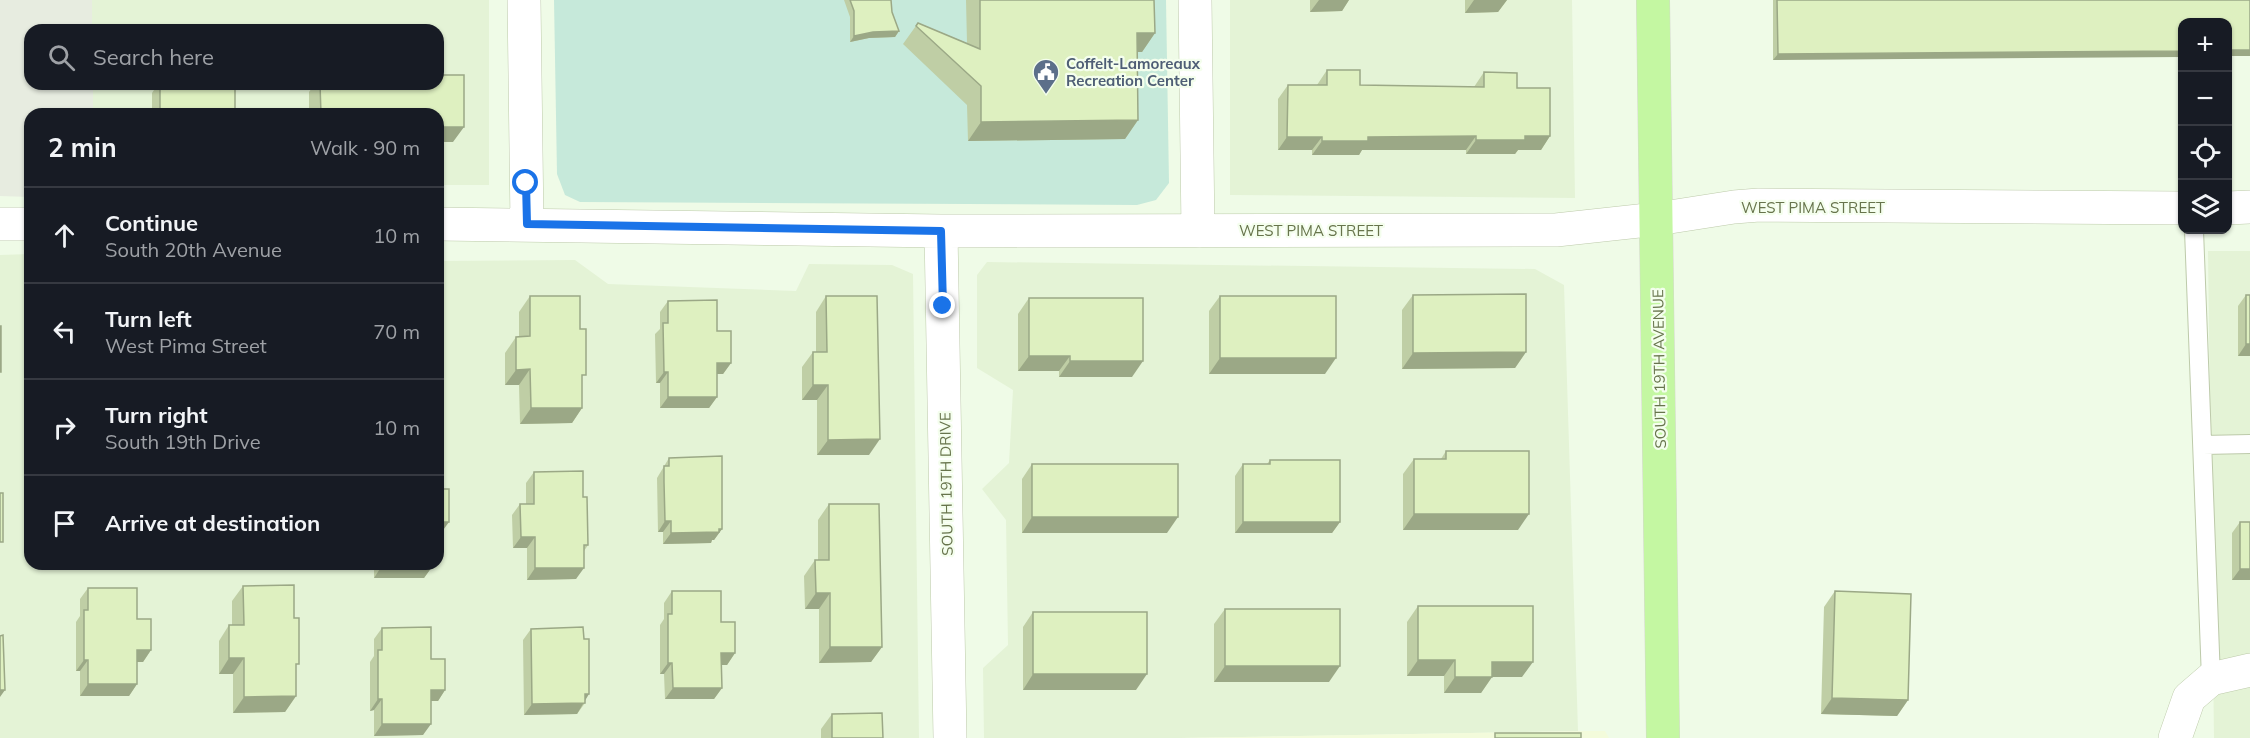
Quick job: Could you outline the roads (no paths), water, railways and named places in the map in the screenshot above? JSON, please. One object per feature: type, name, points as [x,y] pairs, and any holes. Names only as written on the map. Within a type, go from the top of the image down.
[{"type":"main road","name":"SOUTH 19TH AVENUE","points":[[1653,0],[1663,738]]},
{"type":"street","points":[[524,0],[527,224]]},
{"type":"street","points":[[1195,0],[1198,231]]},
{"type":"street","name":"WEST PIMA STREET","points":[[444,224],[941,231],[1556,230],[1759,205],[2178,208]]},
{"type":"street","points":[[2232,208],[2250,207]]},
{"type":"street","points":[[0,224],[24,224]]},
{"type":"street","name":"SOUTH 19TH DRIVE","points":[[941,231],[950,738]]},
{"type":"street","points":[[2175,738],[2200,688],[2250,670]]},
{"type":"lane","points":[[2194,234],[2203,445],[2200,688]]},
{"type":"lane","points":[[2203,445],[2250,444]]},
{"type":"place","name":"Coffelt-Lamoreaux Recreation Center","points":[[1046,95]]}]
